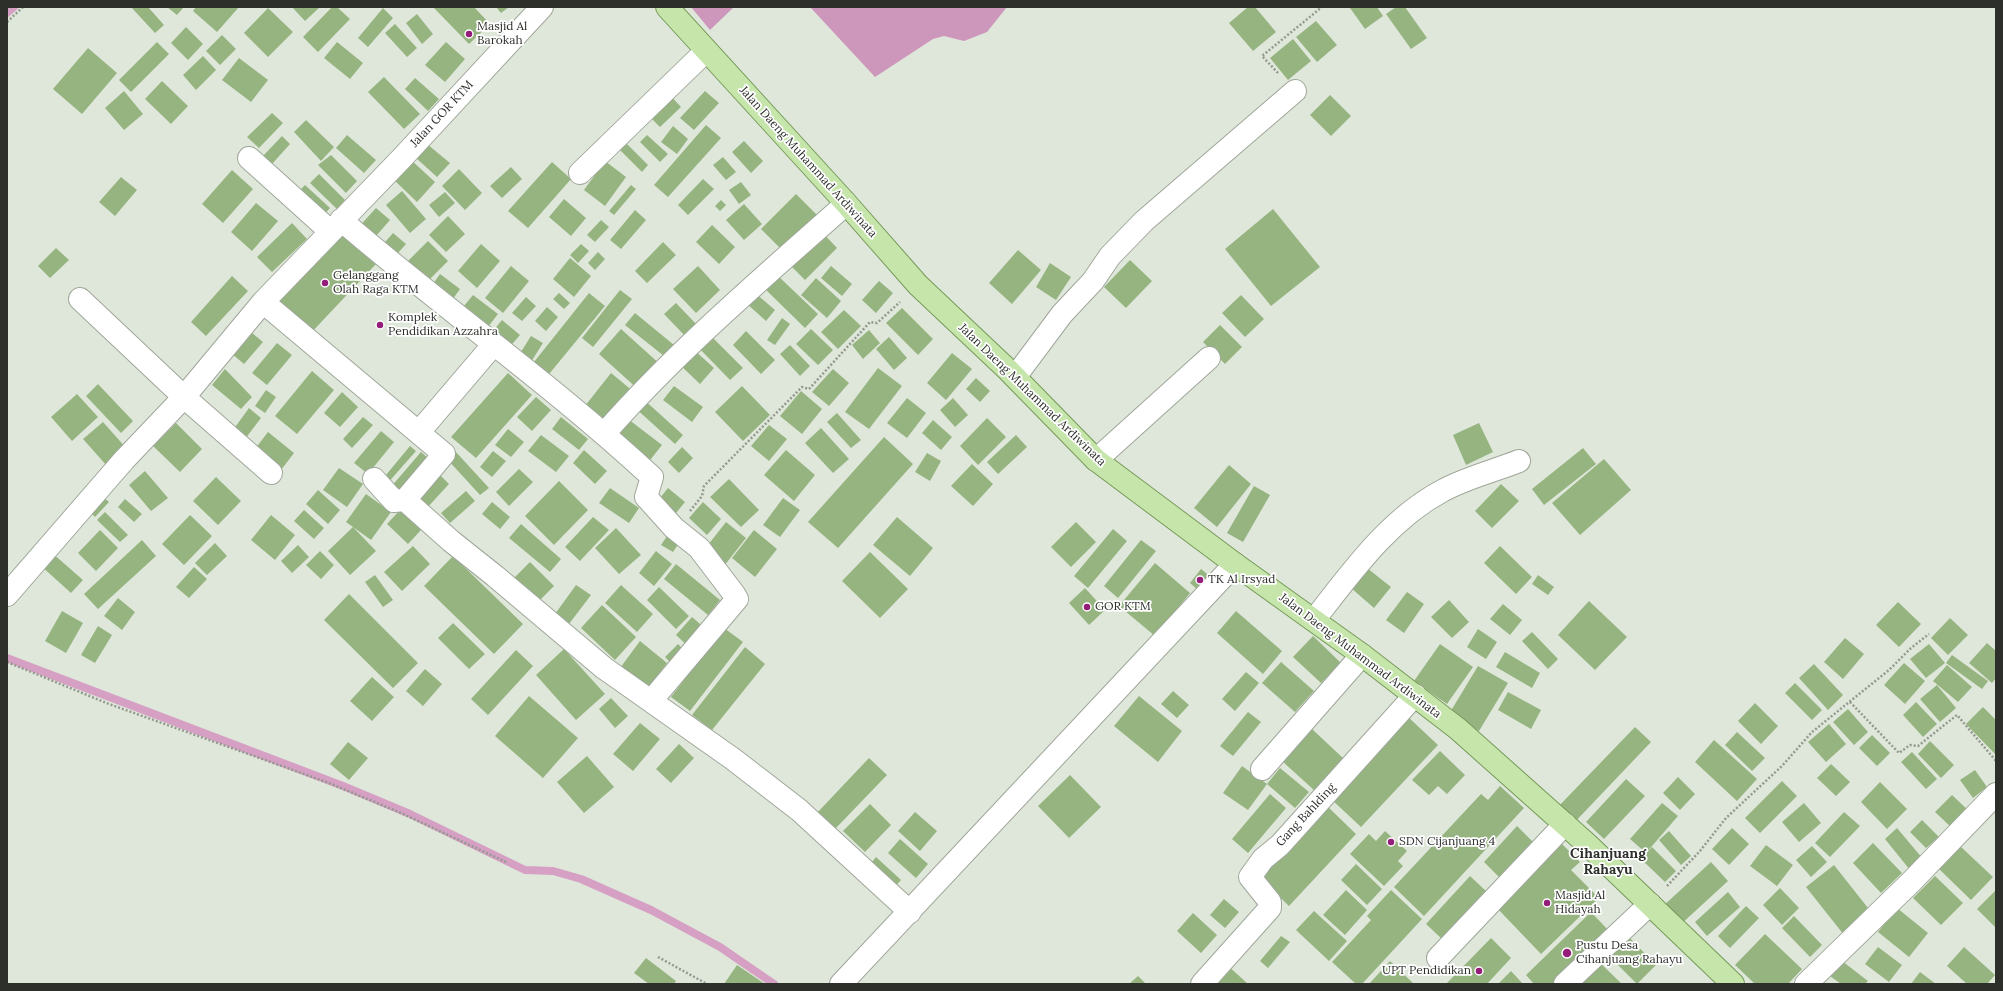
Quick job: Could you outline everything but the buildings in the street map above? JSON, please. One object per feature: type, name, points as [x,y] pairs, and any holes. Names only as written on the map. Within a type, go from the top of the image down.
[{"type":"main road","name":"Jalan Daeng Muhammad Ardiwinata","points":[[667,7],[845,202],[918,285],[1012,373],[1096,460],[1234,564],[1362,655],[1415,695],[1499,764],[1565,824],[1733,984]]},
{"type":"street","name":"Jalan GOR KTM","points":[[7,595],[124,460],[184,397],[263,302],[542,7]]},
{"type":"street","points":[[580,173],[706,51]]},
{"type":"street","points":[[1012,373],[1062,314],[1093,281],[1110,256],[1139,226],[1295,91]]},
{"type":"street","points":[[250,158],[336,225],[388,260],[494,344],[604,434],[652,477],[646,497],[674,528],[699,548],[734,594],[736,600],[651,701]]},
{"type":"street","points":[[604,434],[639,394],[707,326],[838,211],[845,202]]},
{"type":"street","points":[[80,299],[184,397],[271,473]]},
{"type":"street","points":[[263,302],[444,454],[405,500],[394,501],[374,479]]},
{"type":"street","points":[[1012,373],[1046,318]]},
{"type":"street","points":[[419,432],[494,344]]},
{"type":"street","points":[[1096,460],[1209,358]]},
{"type":"street","points":[[1314,620],[1378,542],[1409,512],[1443,490],[1519,461]]},
{"type":"street","points":[[405,500],[446,537],[495,576],[604,668],[733,759],[799,810],[910,912]]},
{"type":"street","points":[[841,984],[1234,564]]},
{"type":"street","points":[[1262,769],[1362,655]]},
{"type":"street","name":"Gang Bahlding","points":[[1202,984],[1270,908],[1270,902],[1250,877],[1263,859],[1280,844],[1415,695]]},
{"type":"street","points":[[1806,984],[1911,882],[1996,794]]},
{"type":"street","points":[[1438,958],[1565,824]]},
{"type":"street","points":[[1565,984],[1650,904]]},
{"type":"path","points":[[7,22],[23,7]]},
{"type":"path","points":[[1295,91],[1262,56],[1322,7]]},
{"type":"path","points":[[674,528],[702,496],[704,486],[743,445],[802,387],[809,389],[870,322],[877,323],[918,285]]},
{"type":"path","points":[[1650,904],[1700,851],[1726,818],[1782,766],[1812,732],[1889,670],[1911,648],[1929,634]]},
{"type":"path","points":[[7,662],[109,704],[329,784],[401,813],[508,862]]},
{"type":"path","points":[[1850,702],[1899,753],[1910,745],[1918,746],[1957,715],[1996,761]]},
{"type":"path","points":[[658,957],[707,984]]},
{"type":"shaded area","points":[[691,7],[734,7],[710,30]]},
{"type":"shaded area","points":[[810,7],[1007,7],[987,32],[964,41],[944,36],[933,39],[875,77]]},
{"type":"waterway","points":[[7,13],[14,7]]},
{"type":"waterway","points":[[7,658],[343,786],[410,814],[525,870],[553,871],[581,879],[651,910],[720,947],[774,984]]},
{"type":"place","name":"Masjid Al Barokah","points":[[469,34]]},
{"type":"place","name":"Gelanggang Olah Raga KTM","points":[[325,283]]},
{"type":"place","name":"Komplek Pendidikan Azzahra","points":[[380,325]]},
{"type":"place","name":"TK Al Irsyad","points":[[1200,580]]},
{"type":"place","name":"GOR KTM","points":[[1087,607]]},
{"type":"place","name":"SDN Cijanjuang 4","points":[[1391,842]]},
{"type":"place","name":"Masjid Al Hidayah","points":[[1547,903]]},
{"type":"place","name":"Pustu Desa Cihanjuang Rahayu","points":[[1567,953]]},
{"type":"place","name":"UPT Pendidikan","points":[[1479,971]]},
{"type":"district","name":"Cihanjuang Rahayu","points":[[1608,862]]}]
